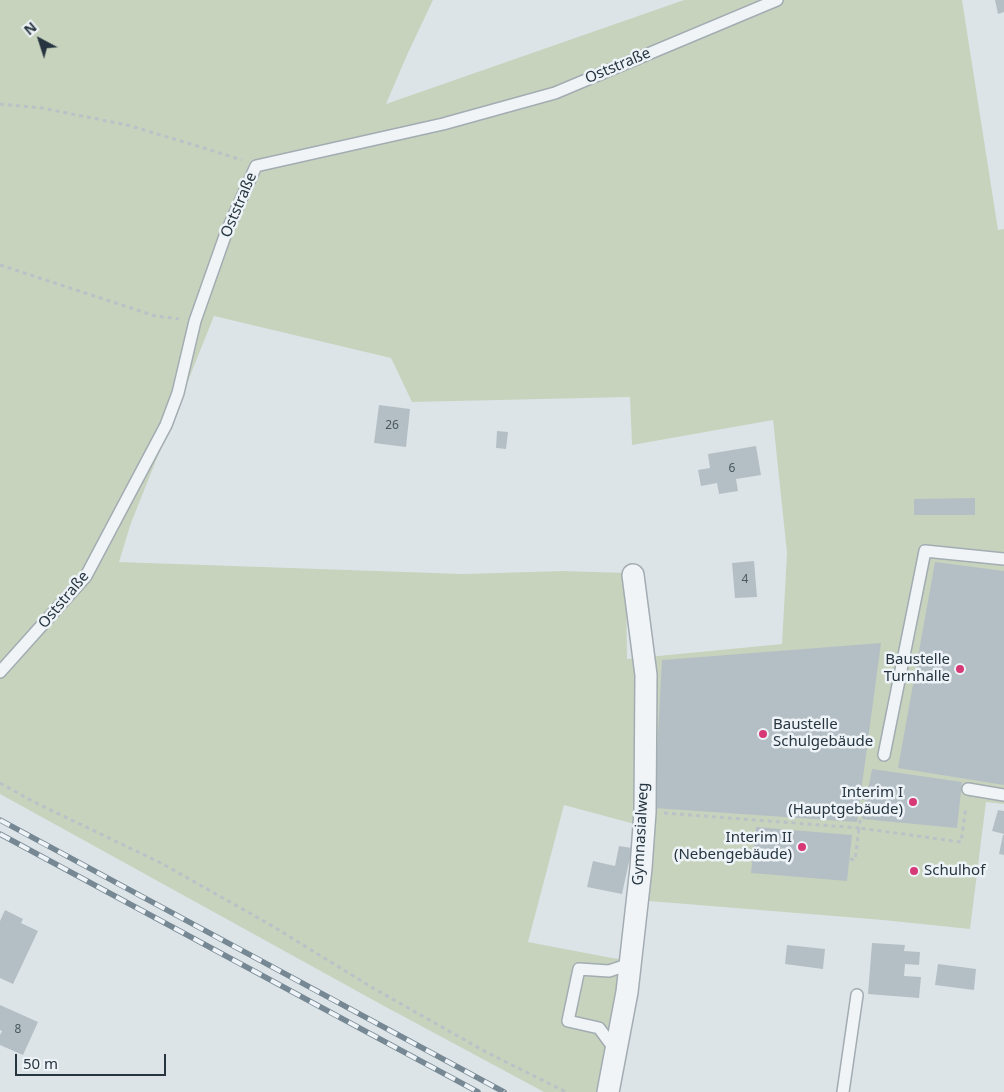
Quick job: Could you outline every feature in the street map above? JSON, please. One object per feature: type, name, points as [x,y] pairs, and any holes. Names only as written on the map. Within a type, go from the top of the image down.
[{"type":"street","name":"Gymnasialweg","points":[[608,1092],[627,992],[641,868],[644,812],[646,675],[633,575]]},
{"type":"lane","name":"Oststraße","points":[[0,672],[86,576],[166,425],[178,393],[195,321],[226,233],[256,166],[443,124],[555,92],[777,0]]},
{"type":"lane","points":[[884,755],[925,551],[1004,559]]},
{"type":"lane","points":[[968,789],[1004,795]]},
{"type":"lane","points":[[616,1051],[599,1028],[568,1021],[580,969],[609,971],[630,964]]},
{"type":"lane","points":[[844,1092],[857,995]]},
{"type":"path","points":[[0,104],[42,108],[127,125],[256,166]]},
{"type":"path","points":[[0,265],[155,316],[195,321]]},
{"type":"path","points":[[0,783],[34,802],[160,863],[269,924],[373,988],[486,1052],[566,1092]]},
{"type":"path","points":[[850,859],[855,860],[865,788],[868,788]]},
{"type":"path","points":[[644,812],[859,828],[961,842],[966,807]]},
{"type":"green space","points":[[0,0],[433,0],[386,104],[684,0],[962,0],[998,230],[1004,229],[1004,804],[986,802],[970,929],[649,901],[653,829],[564,805],[528,942],[637,961],[617,1092],[544,1092],[0,794]],"holes":[[[214,316],[391,358],[412,402],[630,397],[632,445],[773,420],[787,553],[782,644],[627,659],[626,573],[563,571],[463,574],[119,562],[131,523]]]},
{"type":"building","points":[[995,0],[1004,0],[1004,12],[998,14]]},
{"type":"building","points":[[379,405],[410,409],[406,447],[374,443]]},
{"type":"building","points":[[497,431],[508,432],[506,449],[496,448]]},
{"type":"building","points":[[756,446],[761,475],[736,479],[738,491],[719,494],[717,483],[701,486],[698,470],[710,468],[708,454]]},
{"type":"building","points":[[975,498],[975,515],[914,515],[914,499]]},
{"type":"building","points":[[754,561],[757,597],[735,598],[732,563]]},
{"type":"building","name":"Baustelle Turnhalle","points":[[935,562],[1004,571],[1004,785],[898,768]]},
{"type":"building","name":"Baustelle Schulgebäude","points":[[881,643],[857,822],[654,808],[662,660]]},
{"type":"building","name":"Interim I (Hauptgebäude)","points":[[872,769],[962,782],[957,828],[862,819]]},
{"type":"building","points":[[998,810],[1004,811],[1004,834],[992,831]]},
{"type":"building","name":"Interim II (Nebengebäude)","points":[[756,827],[852,835],[847,881],[751,873]]},
{"type":"building","points":[[1004,835],[1004,855],[999,854]]},
{"type":"building","points":[[619,846],[632,848],[622,894],[587,887],[593,861],[615,866]]},
{"type":"building","points":[[5,910],[23,919],[21,923],[38,931],[13,984],[0,978],[0,921]]},
{"type":"building","points":[[872,943],[905,945],[904,951],[920,952],[919,965],[905,964],[904,976],[921,977],[919,998],[868,994]]},
{"type":"building","points":[[787,945],[825,949],[823,969],[785,964]]},
{"type":"building","points":[[938,964],[976,969],[974,990],[935,985]]},
{"type":"building","points":[[0,1005],[38,1022],[23,1055],[0,1045],[2,1031],[0,1030]]},
{"type":"railway","points":[[0,820],[504,1092]]},
{"type":"railway","points":[[0,834],[478,1092]]},
{"type":"place","name":"Baustelle Turnhalle","points":[[960,669]]},
{"type":"place","name":"Baustelle Schulgebäude","points":[[763,734]]},
{"type":"place","name":"Interim I (Hauptgebäude)","points":[[913,802]]},
{"type":"place","name":"Interim II (Nebengebäude)","points":[[802,847]]},
{"type":"place","name":"Schulhof","points":[[914,871]]}]
